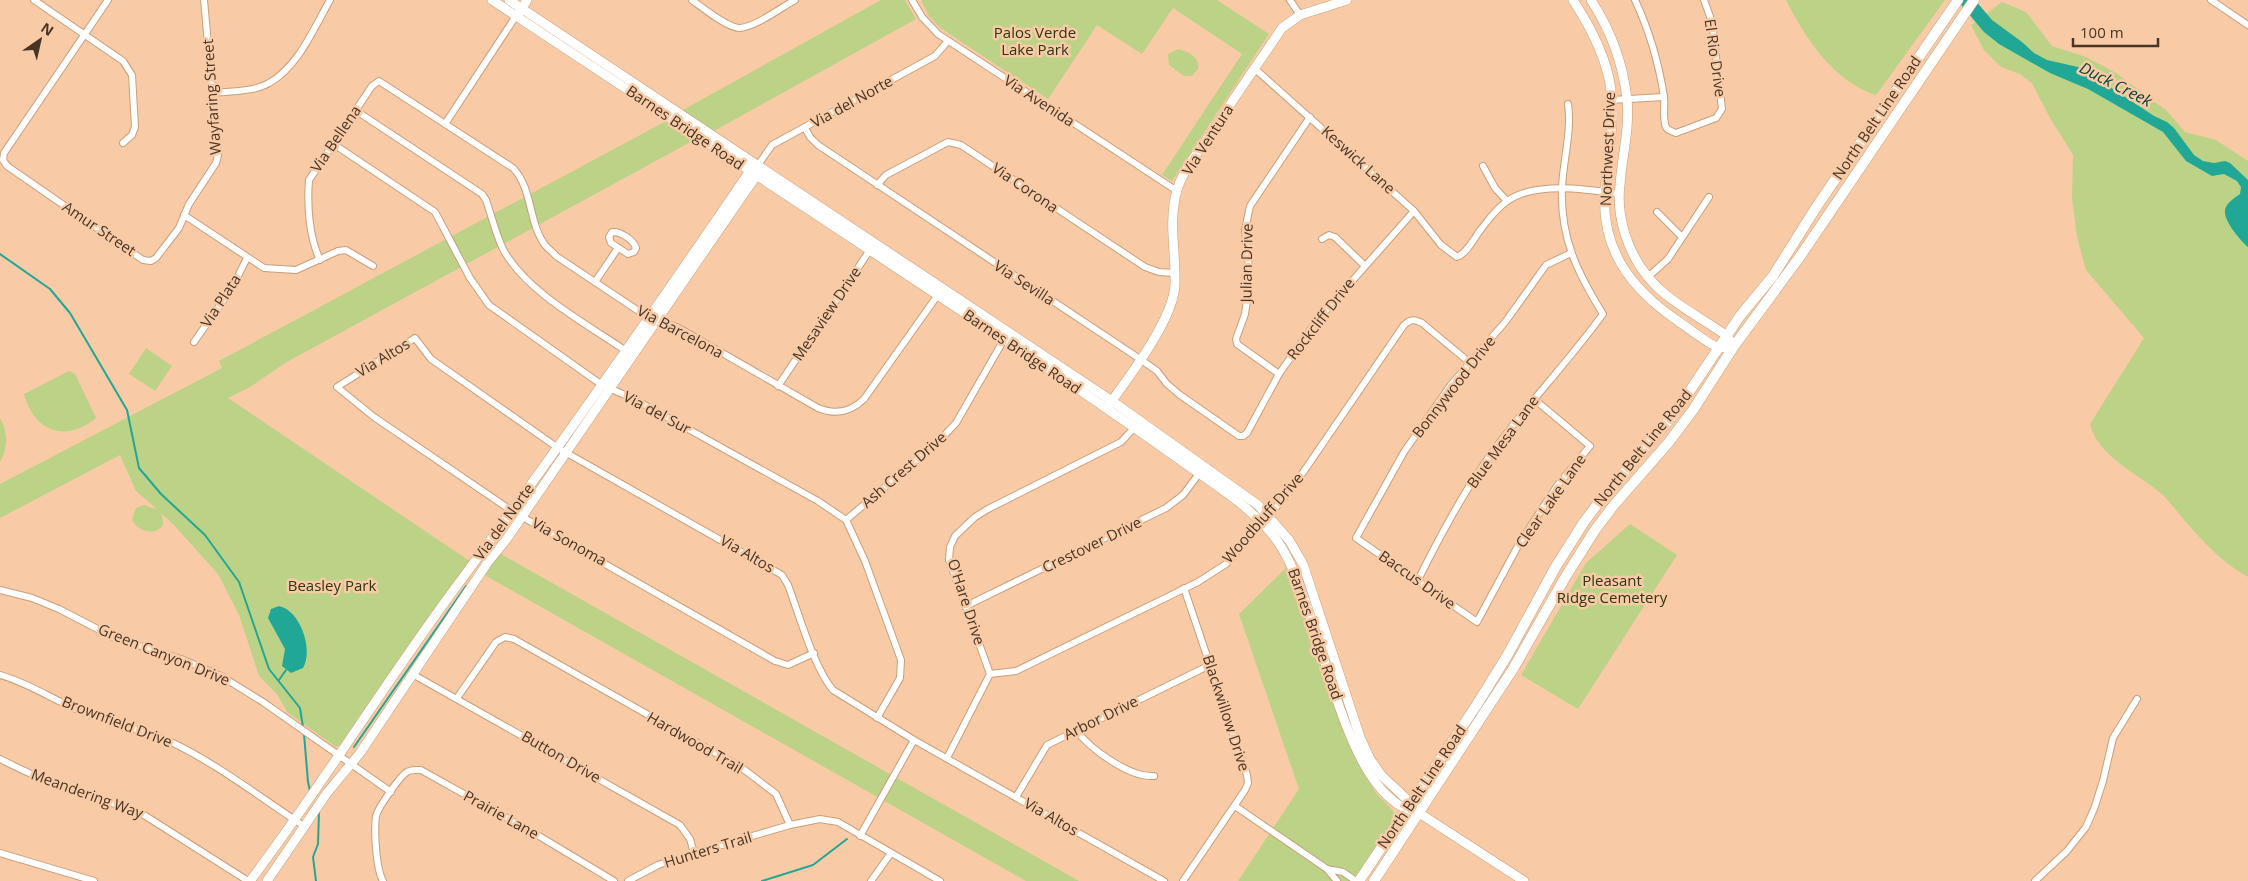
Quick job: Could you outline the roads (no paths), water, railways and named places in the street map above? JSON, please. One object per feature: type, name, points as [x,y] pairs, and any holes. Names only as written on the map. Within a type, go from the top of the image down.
[{"type":"main road","name":"Barnes Bridge Road","points":[[492,0],[522,8]]},
{"type":"main road","name":"Barnes Bridge Road","points":[[509,0],[753,173],[870,250],[1009,331],[1202,470],[1246,507],[1265,518],[1289,540],[1300,558],[1308,580],[1324,641],[1338,703],[1358,755],[1382,789],[1409,807]]},
{"type":"main road","name":"Via Ventura","points":[[1109,404],[1162,326],[1170,308],[1176,285],[1171,233],[1177,191],[1192,160],[1282,28],[1300,15],[1348,0]]},
{"type":"main road","name":"Northwest Drive","points":[[1574,0],[1592,32],[1607,73],[1611,100],[1605,212],[1611,239],[1622,266],[1630,278],[1654,304],[1718,348]]},
{"type":"main road","name":"Northwest Drive","points":[[1590,0],[1606,24],[1613,42],[1627,99],[1626,135],[1619,194],[1626,236],[1635,258],[1648,277],[1669,297],[1727,336],[1734,346]]},
{"type":"main road","name":"North Belt Line Road","points":[[1358,881],[1486,690],[1555,568],[1584,522],[1675,413],[1718,348],[1767,284],[1860,143],[1958,0]]},
{"type":"main road","name":"North Belt Line Road","points":[[1374,881],[1496,696],[1595,530],[1614,505],[1669,442],[1734,346],[1776,291],[1971,4]]},
{"type":"main road","name":"Barnes Bridge Road","points":[[602,67],[876,242],[1004,340],[1109,404]]},
{"type":"main road","points":[[1860,143],[1871,150]]},
{"type":"main road","name":"Via del Norte","points":[[267,881],[327,793],[351,764],[414,675],[488,562],[522,516],[562,451],[758,165]]},
{"type":"main road","points":[[1767,284],[1776,291]]},
{"type":"main road","name":"Via del Norte","points":[[606,387],[626,351],[653,319]]},
{"type":"main road","points":[[1718,348],[1734,346]]},
{"type":"main road","name":"Via del Norte","points":[[249,881],[296,821],[417,643],[512,511],[562,451]]},
{"type":"main road","name":"Barnes Bridge Road","points":[[1265,518],[1281,545],[1324,641]]},
{"type":"main road","points":[[1584,522],[1595,530]]},
{"type":"main road","points":[[1299,584],[1308,580]]},
{"type":"main road","points":[[1486,690],[1496,696]]},
{"type":"main road","points":[[1409,807],[1524,881]]},
{"type":"street","points":[[34,0],[123,61],[132,75],[135,127],[132,135],[123,143]]},
{"type":"street","points":[[84,36],[108,0]]},
{"type":"street","name":"Wayfaring Street","points":[[184,215],[216,163],[218,147],[204,0]]},
{"type":"street","points":[[212,94],[269,84],[289,66],[312,32],[330,0]]},
{"type":"street","points":[[692,0],[738,28],[748,27],[795,0]]},
{"type":"street","name":"Via Avenida","points":[[912,0],[929,26],[948,41],[1177,191]]},
{"type":"street","points":[[1290,0],[1300,15]]},
{"type":"street","points":[[1611,100],[1664,97],[1646,25],[1635,0]]},
{"type":"street","name":"El Rio Drive","points":[[1664,97],[1665,125],[1669,130],[1676,133],[1719,116],[1722,104],[1712,22],[1704,0]]},
{"type":"street","points":[[2213,1],[2248,25]]},
{"type":"street","points":[[445,124],[522,8]]},
{"type":"street","name":"Amur Street","points":[[84,36],[12,140],[4,153],[3,160],[7,166],[144,260],[151,261],[156,258],[179,228],[184,215]]},
{"type":"street","name":"Via del Norte","points":[[758,165],[772,145],[934,56],[948,41]]},
{"type":"street","name":"Keswick Lane","points":[[1254,68],[1414,211],[1441,244],[1457,257],[1466,250],[1495,212],[1507,201]]},
{"type":"street","name":"Via Barcelona","points":[[379,81],[517,173],[525,187],[538,233],[556,256],[653,319],[677,327],[818,408],[829,412],[842,412],[856,407],[864,399],[940,291]]},
{"type":"street","name":"Via Bellena","points":[[320,260],[313,247],[308,192],[309,180],[355,110],[372,86],[379,81]]},
{"type":"street","points":[[1568,104],[1570,117],[1562,189],[1566,242],[1571,253]]},
{"type":"street","points":[[355,110],[482,194],[503,250],[516,270],[536,289],[626,351]]},
{"type":"street","name":"Julian Drive","points":[[1279,374],[1237,344],[1236,339],[1245,314],[1248,293],[1249,268],[1245,230],[1250,206],[1310,117]]},
{"type":"street","name":"Via Sevilla","points":[[805,128],[818,145],[877,186],[1157,370],[1167,384],[1180,395],[1234,433],[1243,436]]},
{"type":"street","name":"Via Corona","points":[[877,186],[886,175],[948,142],[961,145],[1146,267],[1158,272],[1174,274]]},
{"type":"street","name":"Via del Sur","points":[[332,143],[435,212],[470,278],[490,305],[606,387],[659,413],[818,501],[846,520]]},
{"type":"street","points":[[1483,166],[1495,188],[1507,201],[1531,190],[1562,189],[1619,194]]},
{"type":"street","points":[[1648,277],[1668,259],[1709,196]]},
{"type":"street","name":"Rockcliff Drive","points":[[1243,436],[1250,428],[1279,374],[1326,309],[1414,211]]},
{"type":"street","points":[[1657,212],[1682,237]]},
{"type":"street","points":[[184,215],[264,268],[283,271],[296,270],[338,251],[346,250],[373,266]]},
{"type":"street","points":[[1322,238],[1329,235],[1335,237],[1364,265]]},
{"type":"street","name":"Mesaview Drive","points":[[778,386],[876,242]]},
{"type":"street","points":[[595,282],[618,248]]},
{"type":"street","name":"Blue Mesa Lane","points":[[1418,580],[1478,473],[1534,399],[1572,356],[1603,314],[1582,281],[1571,253]]},
{"type":"street","name":"Bonnywood Drive","points":[[1356,538],[1404,452],[1469,362],[1506,321],[1546,265],[1571,253]]},
{"type":"street","name":"Via Plata","points":[[194,342],[232,288],[247,258]]},
{"type":"street","name":"Woodbluff Drive","points":[[990,674],[1016,671],[1184,588],[1226,564],[1291,490],[1333,430],[1359,387],[1404,325],[1409,321],[1414,320],[1422,323],[1469,362]]},
{"type":"street","name":"Ash Crest Drive","points":[[846,520],[936,444],[956,423],[1009,331]]},
{"type":"street","name":"Via Altos","points":[[337,387],[415,338],[431,359],[562,451],[782,575],[824,679],[833,690],[914,740],[1164,881]]},
{"type":"street","name":"Via Sonoma","points":[[337,387],[374,417],[512,511],[775,661],[788,665],[814,654]]},
{"type":"street","name":"Clear Lake Lane","points":[[1477,622],[1519,544],[1557,486],[1590,446],[1534,399]]},
{"type":"street","name":"O'Hare Drive","points":[[990,674],[949,560],[950,547],[955,536],[988,509],[1121,442],[1137,424]]},
{"type":"street","name":"Crestover Drive","points":[[966,606],[1166,508],[1183,495],[1202,470]]},
{"type":"street","points":[[846,520],[865,561],[901,660],[900,678],[877,718]]},
{"type":"street","name":"Baccus Drive","points":[[1356,538],[1477,622]]},
{"type":"street","name":"Blackwillow Drive","points":[[1183,881],[1235,806],[1248,783],[1247,775],[1184,588]]},
{"type":"street","name":"Green Canyon Drive","points":[[0,590],[32,598],[59,609],[115,638],[207,669],[247,691],[340,756]]},
{"type":"street","name":"Hardwood Trail","points":[[458,698],[496,642],[505,637],[514,639],[742,768],[776,794],[790,825]]},
{"type":"street","name":"Arbor Drive","points":[[1016,797],[1047,745],[1210,665]]},
{"type":"street","points":[[947,758],[990,674]]},
{"type":"street","name":"Brownfield Drive","points":[[0,675],[12,678],[82,712],[172,742],[304,826]]},
{"type":"street","name":"Button Drive","points":[[414,675],[458,698],[680,825],[690,838],[694,853]]},
{"type":"street","points":[[2035,881],[2067,851],[2086,827],[2103,780],[2113,738],[2137,699]]},
{"type":"street","points":[[1076,730],[1085,742],[1129,770],[1137,774],[1154,776]]},
{"type":"street","points":[[860,836],[914,740]]},
{"type":"street","points":[[340,756],[391,792],[378,810],[376,818],[380,871],[383,881]]},
{"type":"street","name":"Meandering Way","points":[[0,759],[74,792],[126,806],[144,815],[249,881]]},
{"type":"street","name":"Prairie Lane","points":[[391,792],[407,772],[422,770],[614,881]]},
{"type":"street","points":[[1235,806],[1327,868],[1337,881]]},
{"type":"street","points":[[790,825],[830,819],[940,881]]},
{"type":"street","name":"Hunters Trail","points":[[628,881],[658,865],[790,825]]},
{"type":"street","points":[[0,853],[94,881]]},
{"type":"street","points":[[871,881],[891,853]]},
{"type":"street","points":[[1327,868],[1343,872],[1358,881]]},
{"type":"water","points":[[1957,0],[1975,0],[1992,20],[2034,53],[2047,60],[2078,67],[2092,78],[2104,83],[2154,116],[2167,122],[2174,128],[2194,155],[2203,161],[2214,163],[2225,161],[2230,163],[2248,180],[2248,247],[2228,222],[2225,211],[2228,203],[2240,194],[2241,187],[2237,181],[2224,174],[2212,176],[2186,161],[2163,132],[2088,89],[2050,73],[1999,44],[1984,32]]},
{"type":"water","points":[[279,606],[287,609],[299,623],[306,642],[306,660],[303,668],[291,673],[282,666],[285,649],[268,618],[271,609]]},
{"type":"waterway","points":[[0,254],[50,289],[70,313],[127,410],[139,468],[161,494],[205,535],[239,582],[269,669],[300,708],[303,727]]},
{"type":"waterway","points":[[354,747],[466,586]]},
{"type":"waterway","points":[[279,680],[286,670]]},
{"type":"waterway","points":[[304,734],[310,791]]},
{"type":"waterway","points":[[316,881],[313,857],[318,844],[319,812]]},
{"type":"waterway","points":[[762,881],[813,865],[847,839]]},
{"type":"park label","name":"Palos Verde Lake Park","points":[[1035,42]]},
{"type":"park label","name":"Beasley Park","points":[[332,586]]},
{"type":"park label","name":"Pleasant Ridge Cemetery","points":[[1612,590]]},
{"type":"water label","name":"Duck Creek","points":[[2116,84]]}]
